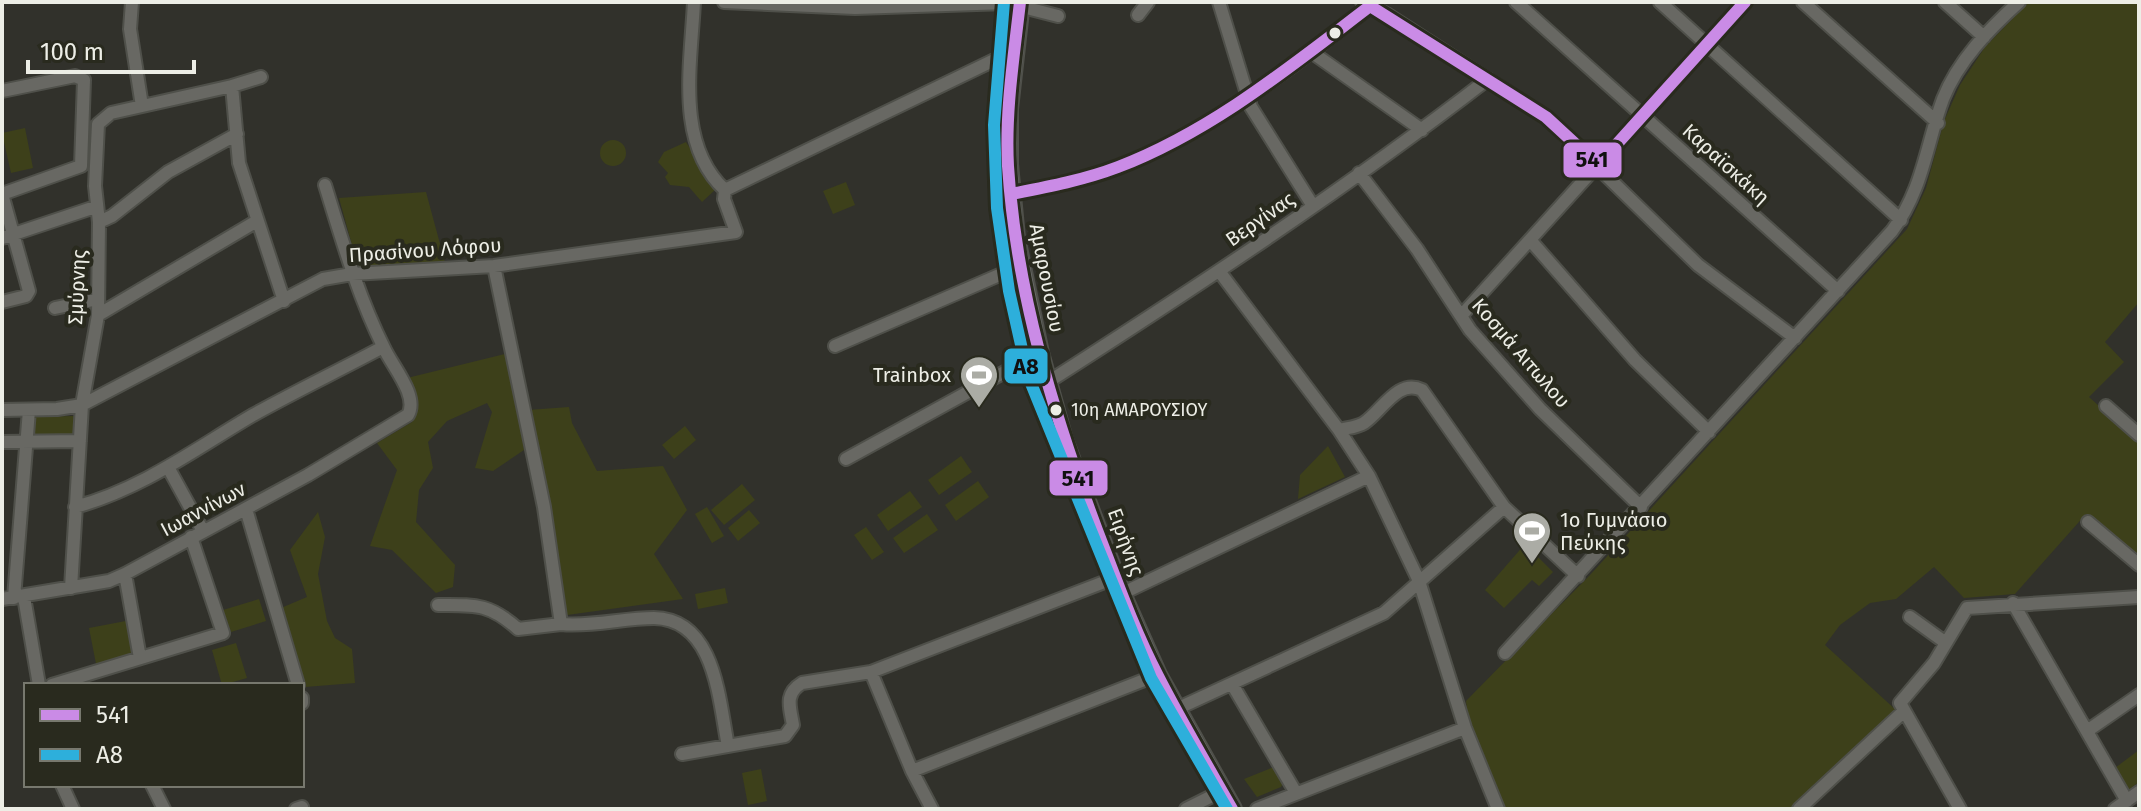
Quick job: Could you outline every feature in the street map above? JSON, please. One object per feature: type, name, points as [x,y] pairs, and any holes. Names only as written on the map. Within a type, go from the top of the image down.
[{"type":"main road","name":"Αμαρουσίου","points":[[1020,3],[1008,109],[1011,194],[1020,266],[1039,353],[1059,417]]},
{"type":"main road","name":"Ειρήνης","points":[[1059,417],[1063,440],[1157,675],[1232,809]]},
{"type":"main road","name":"Ειρήνης","points":[[1123,584],[1183,706],[1246,809]]},
{"type":"street","points":[[132,2],[130,29],[142,106]]},
{"type":"street","points":[[694,2],[691,129],[704,166],[725,190],[1013,51]]},
{"type":"street","points":[[724,2],[855,8],[1020,3],[1058,16]]},
{"type":"street","points":[[1138,15],[1148,2]]},
{"type":"street","points":[[1219,2],[1246,95],[1313,206]]},
{"type":"street","name":"Καραϊσκάκη","points":[[1516,2],[1838,291]]},
{"type":"street","points":[[1660,2],[1901,220]]},
{"type":"street","points":[[1461,316],[1745,2]]},
{"type":"street","points":[[1803,2],[1938,123]]},
{"type":"street","points":[[1945,2],[1984,37]]},
{"type":"street","points":[[1505,653],[1901,220],[1920,183],[1942,101],[1957,71],[1984,37],[2019,2]]},
{"type":"street","points":[[1011,194],[1119,167],[1188,134],[1310,51],[1369,3],[1546,117],[1698,265],[1795,338]]},
{"type":"street","points":[[1310,51],[1422,130]]},
{"type":"street","points":[[2,91],[75,76],[84,80],[81,166],[2,194],[8,236],[29,294],[2,302]]},
{"type":"street","points":[[83,126],[98,124],[111,113],[261,77]]},
{"type":"street","name":"Βεργίνας","points":[[1048,382],[1219,271],[1422,130],[1488,79]]},
{"type":"street","points":[[230,86],[239,163],[284,301]]},
{"type":"street","name":"Σμύρνης","points":[[71,588],[82,405],[98,315],[99,222],[95,207],[98,124]]},
{"type":"street","points":[[99,222],[112,216],[168,172],[237,134]]},
{"type":"street","name":"Κοσμά Αιτωλου","points":[[1359,173],[1417,249],[1461,316],[1540,409],[1641,507]]},
{"type":"street","points":[[75,507],[102,500],[169,469],[253,415],[383,347],[352,274],[325,185]]},
{"type":"street","name":"Πρασίνου Λόφου","points":[[2,410],[82,405],[323,279],[352,274],[494,266],[736,232],[724,199],[725,190]]},
{"type":"street","points":[[8,236],[95,207]]},
{"type":"street","points":[[98,315],[257,221]]},
{"type":"street","points":[[1531,241],[1635,360],[1709,432]]},
{"type":"street","points":[[494,266],[544,507],[561,624]]},
{"type":"street","points":[[835,346],[1020,266]]},
{"type":"street","points":[[1219,271],[1339,430],[1369,476],[1419,581],[1465,728],[1498,809]]},
{"type":"street","points":[[55,308],[98,299]]},
{"type":"street","name":"Ιωαννίνων","points":[[13,598],[125,574],[246,509],[408,415],[412,409],[410,397],[383,347]]},
{"type":"street","points":[[846,459],[1039,353]]},
{"type":"street","points":[[1339,430],[1363,425],[1403,388],[1413,386],[1422,390],[1504,507],[1578,576]]},
{"type":"street","points":[[2106,406],[2139,435]]},
{"type":"street","points":[[29,410],[13,598],[38,683]]},
{"type":"street","points":[[2,442],[80,441]]},
{"type":"street","points":[[59,683],[223,633],[197,534],[169,469]]},
{"type":"street","points":[[682,754],[785,736],[793,725],[789,697],[802,683],[871,672],[1123,584],[1369,476]]},
{"type":"street","points":[[1183,706],[1384,613],[1504,507]]},
{"type":"street","points":[[246,509],[297,683]]},
{"type":"street","points":[[2088,522],[2139,565]]},
{"type":"street","points":[[125,574],[140,658]]},
{"type":"street","points":[[1960,809],[1900,703],[1946,643],[1967,608],[1977,604],[2139,597]]},
{"type":"street","points":[[2013,603],[2127,801]]},
{"type":"street","points":[[438,605],[480,605],[493,609],[518,629],[561,624],[587,626],[655,618],[688,631],[711,660],[728,746]]},
{"type":"street","points":[[1910,617],[1946,643]]},
{"type":"street","points":[[871,672],[912,771],[932,809]]},
{"type":"street","points":[[912,771],[1157,675]]},
{"type":"street","points":[[1232,684],[1296,793]]},
{"type":"street","points":[[2087,731],[2139,695]]},
{"type":"street","points":[[1799,809],[1816,803],[1903,712]]},
{"type":"street","points":[[1257,809],[1465,728]]},
{"type":"street","points":[[63,787],[73,809]]},
{"type":"street","points":[[153,787],[164,809]]},
{"type":"street","points":[[1186,809],[1222,791]]},
{"type":"street","points":[[2115,809],[2139,792]]},
{"type":"green space","points":[[2029,2],[2139,2],[2139,302],[2105,342],[2124,362],[2089,397],[2139,442],[2139,559],[2086,514],[2015,594],[1964,598],[1934,567],[1896,599],[1870,603],[1840,625],[1825,645],[1897,711],[1791,809],[1505,809],[1470,730],[1466,701],[1590,575],[1907,229],[1926,188],[1944,121],[1960,85],[1985,47]]},
{"type":"green space","points":[[25,128],[33,168],[11,173],[2,133]]},
{"type":"green space","points":[[613,140],[622,144],[626,153],[622,162],[613,166],[604,162],[600,153],[604,144]]},
{"type":"green space","points":[[686,142],[716,189],[702,202],[689,187],[670,185],[665,177],[668,173],[658,162],[664,152]]},
{"type":"green space","points":[[846,182],[855,205],[833,214],[823,191]]},
{"type":"green space","points":[[426,192],[446,266],[360,274],[339,198]]},
{"type":"green space","points":[[509,353],[524,450],[493,471],[475,468],[492,412],[487,403],[447,421],[428,442],[433,468],[419,490],[416,522],[455,565],[453,587],[436,593],[392,550],[370,546],[397,470],[377,443],[412,422],[415,416],[416,400],[407,378]]},
{"type":"green space","points":[[569,407],[572,423],[597,471],[663,466],[687,510],[654,554],[683,599],[567,615],[528,410]]},
{"type":"green space","points":[[75,416],[75,438],[31,439],[32,417]]},
{"type":"green space","points":[[685,426],[696,440],[674,459],[662,445]]},
{"type":"green space","points":[[1328,446],[1345,477],[1298,499],[1300,475]]},
{"type":"green space","points":[[961,456],[972,472],[939,495],[928,480]]},
{"type":"green space","points":[[978,481],[989,497],[956,521],[945,505]]},
{"type":"green space","points":[[742,484],[755,500],[724,525],[711,510]]},
{"type":"green space","points":[[910,491],[922,507],[888,531],[877,515]]},
{"type":"green space","points":[[707,507],[724,536],[712,543],[695,514]]},
{"type":"green space","points":[[749,510],[760,523],[738,541],[728,528]]},
{"type":"green space","points":[[318,512],[325,537],[318,574],[327,621],[335,638],[352,649],[355,683],[305,687],[281,608],[307,597],[290,550]]},
{"type":"green space","points":[[927,514],[938,530],[904,553],[893,538]]},
{"type":"green space","points":[[866,527],[884,552],[872,560],[854,535]]},
{"type":"green space","points":[[1525,544],[1553,572],[1539,586],[1532,580],[1504,608],[1485,590]]},
{"type":"green space","points":[[725,588],[728,603],[698,609],[695,594]]},
{"type":"green space","points":[[259,599],[266,621],[231,632],[223,610]]},
{"type":"green space","points":[[131,620],[137,656],[97,669],[89,628]]},
{"type":"green space","points":[[236,643],[247,678],[221,683],[212,650]]},
{"type":"green space","points":[[2139,750],[2139,782],[2127,791],[2115,768]]},
{"type":"green space","points":[[1274,767],[1283,783],[1281,787],[1257,797],[1244,779]]},
{"type":"green space","points":[[761,769],[767,801],[748,805],[742,773]]},
{"type":"transit line","name":"A8","points":[[1004,2],[994,125],[997,208],[1009,291],[1028,376],[1151,678],[1227,809]]},
{"type":"transit line","name":"541","points":[[1020,2],[1009,104],[1008,166],[1019,259],[1039,351],[1081,486],[1133,623],[1167,693],[1232,809]]},
{"type":"transit line","name":"541","points":[[1011,194],[1105,172],[1186,135],[1250,96],[1370,6],[1546,117],[1598,165],[1745,2]]},
{"type":"place","name":"Trainbox","points":[[979,409]]},
{"type":"place","name":"10η ΑΜΑΡΟΥΣΙΟΥ","points":[[1056,410]]},
{"type":"place","name":"1ο Γυμνάσιο Πεύκης","points":[[1532,565]]}]
